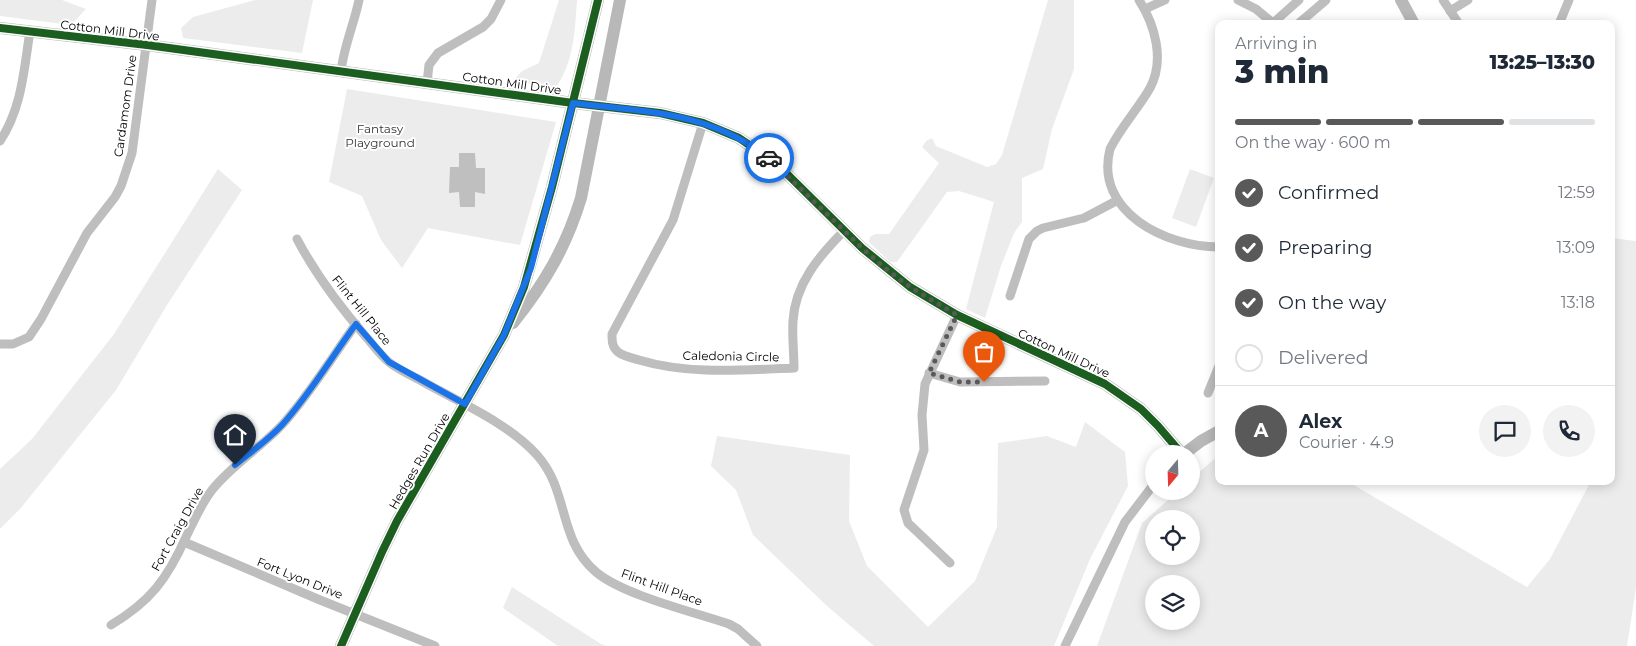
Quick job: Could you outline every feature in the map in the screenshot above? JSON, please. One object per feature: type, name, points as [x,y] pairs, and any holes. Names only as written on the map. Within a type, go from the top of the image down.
[{"type":"street","name":"Cardamom Drive","points":[[0,344],[13,344],[28,337],[41,319],[87,233],[115,197],[121,186],[132,153],[152,0]]},
{"type":"street","points":[[341,71],[342,58],[359,0]]},
{"type":"street","points":[[427,83],[429,65],[438,53],[482,27],[491,19],[501,0]]},
{"type":"street","name":"Hedges Run Drive","points":[[341,646],[397,521],[504,335],[552,270],[565,244],[581,198],[620,0]]},
{"type":"street","points":[[1139,0],[1154,32],[1157,62],[1150,87],[1110,149],[1107,172],[1112,191],[1135,219],[1162,236],[1195,246],[1215,247]]},
{"type":"street","points":[[1145,10],[1165,0]]},
{"type":"street","points":[[1238,0],[1256,9],[1268,20]]},
{"type":"street","points":[[1277,20],[1299,0]]},
{"type":"street","points":[[1303,20],[1326,0]]},
{"type":"street","points":[[1401,0],[1412,20]]},
{"type":"street","points":[[1443,0],[1457,20]]},
{"type":"street","points":[[1450,11],[1468,0]]},
{"type":"street","points":[[1560,20],[1568,0]]},
{"type":"street","points":[[596,5],[617,15]]},
{"type":"street","name":"Hedges Run Drive","points":[[504,335],[531,268],[596,5]]},
{"type":"street","name":"Cotton Mill Drive","points":[[0,28],[147,45],[573,103],[660,113],[703,122],[740,138],[769,158],[844,231],[879,263],[905,283],[957,315],[1106,384],[1141,409],[1175,445]]},
{"type":"street","points":[[0,141],[13,118],[18,102],[30,31]]},
{"type":"street","name":"Caledonia Circle","points":[[703,122],[674,220],[612,334],[612,340],[617,351],[645,361],[675,368],[716,370],[794,368],[793,322],[799,295],[812,268],[821,255],[844,231]]},
{"type":"street","points":[[1010,296],[1029,239],[1036,231],[1084,218],[1118,200]]},
{"type":"street","name":"Flint Hill Place","points":[[297,239],[311,265],[356,324],[389,362],[493,421],[526,444],[544,464],[558,490],[570,538],[577,550],[596,572],[610,582],[638,594],[729,624],[738,629],[757,646]]},
{"type":"street","points":[[950,563],[908,523],[904,510],[924,450],[923,395],[925,384],[957,315]]},
{"type":"street","name":"Fort Craig Drive","points":[[111,625],[140,605],[154,592],[167,575],[210,493],[235,465],[281,426],[356,324]]},
{"type":"street","points":[[929,373],[960,382],[1044,381]]},
{"type":"street","points":[[1208,393],[1215,376]]},
{"type":"street","points":[[1195,445],[1215,433]]},
{"type":"street","points":[[1065,646],[1125,522],[1145,496]]},
{"type":"street","name":"Fort Lyon Drive","points":[[184,542],[435,646]]},
{"type":"green space","points":[[0,0],[62,0],[86,9],[71,25],[0,16]]},
{"type":"green space","points":[[255,0],[313,0],[302,53],[183,38],[181,28],[193,17]]},
{"type":"green space","points":[[559,0],[577,0],[570,57],[562,78],[556,87],[512,82],[522,71],[539,63]]},
{"type":"green space","points":[[1048,0],[1074,0],[1074,69],[1052,129],[1043,169],[1022,178],[1022,222],[1014,233],[1001,266],[985,318],[966,309],[994,202],[959,191],[947,192],[897,262],[890,262],[869,242],[870,237],[875,234],[889,234],[939,163],[922,147],[926,141],[932,138],[936,146],[987,167],[996,164],[1002,155]]},
{"type":"green space","name":"Fantasy Playground","points":[[347,89],[556,122],[520,245],[428,228],[402,268],[381,240],[362,196],[329,182]]},
{"type":"green space","points":[[218,169],[242,190],[167,305],[116,390],[20,509],[0,529],[0,469],[32,439],[114,334]]},
{"type":"green space","points":[[1190,169],[1214,178],[1196,227],[1172,218]]},
{"type":"green space","points":[[1615,238],[1636,241],[1636,588],[1627,646],[1097,646],[1142,523],[1145,520],[1145,565],[1200,565],[1200,510],[1157,510],[1168,500],[1200,500],[1200,471],[1215,458],[1215,485],[1354,485],[1527,587],[1550,559],[1589,485],[1615,485]]},
{"type":"green space","points":[[1085,422],[1125,452],[1128,486],[1090,559],[1054,646],[874,646],[827,606],[753,535],[736,490],[711,466],[717,436],[850,455],[849,521],[867,566],[928,627],[975,581],[997,527],[998,443],[1047,436],[1076,447]]},
{"type":"green space","points":[[512,587],[607,646],[558,646],[503,608]]},
{"type":"shaded area","points":[[459,153],[475,153],[476,168],[485,168],[485,194],[475,192],[475,207],[460,207],[459,192],[449,193],[450,167],[459,167]]},
{"type":"cycle path","points":[[341,646],[397,521],[504,335],[524,287],[552,187],[598,0]]},
{"type":"cycle path","points":[[0,28],[147,45],[573,103],[660,113],[703,123],[739,138],[776,163],[862,248],[910,287],[957,315],[1105,384],[1141,409],[1174,445]]},
{"type":"way so far","points":[[769,158],[885,268],[910,287],[957,315],[929,373],[960,382],[984,382]]},
{"type":"route","points":[[235,465],[281,426],[356,324],[389,362],[465,404],[504,335],[531,268],[573,103],[660,113],[703,122],[740,138],[769,158]]}]
